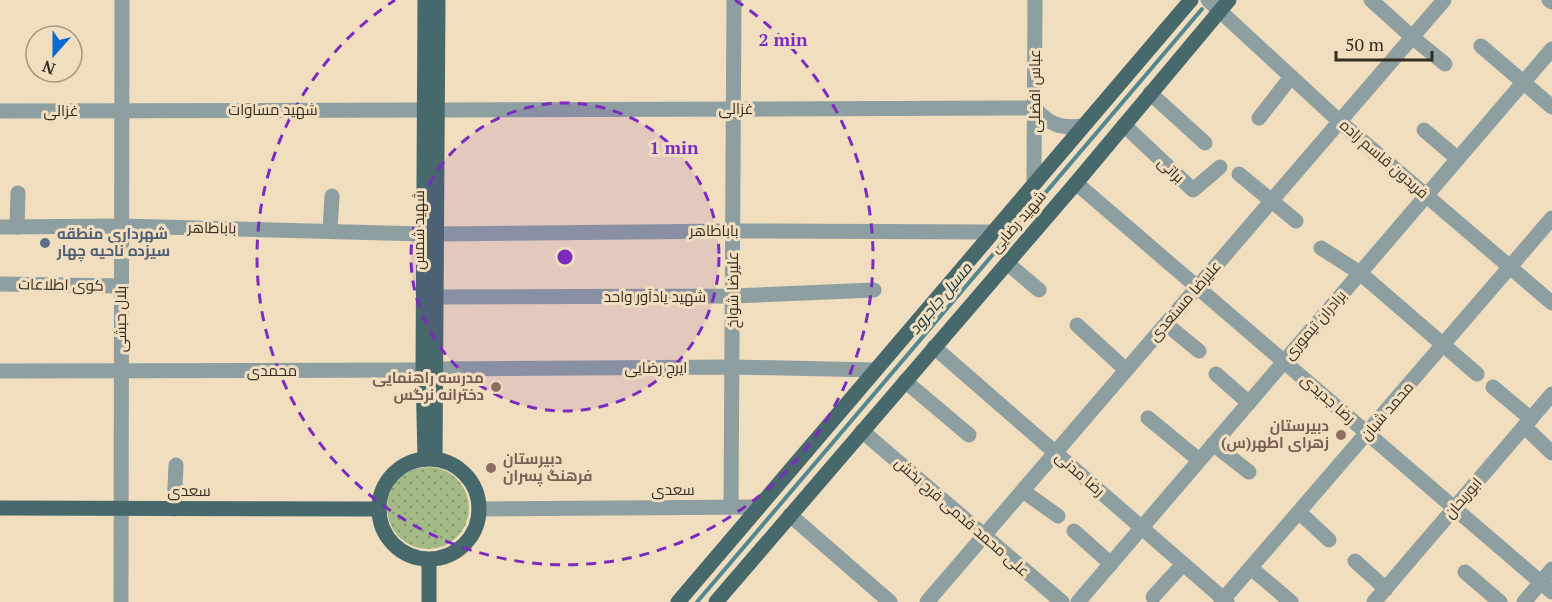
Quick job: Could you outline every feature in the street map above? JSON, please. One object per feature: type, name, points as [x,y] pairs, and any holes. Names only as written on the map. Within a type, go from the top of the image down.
[{"type":"main road","name":"شهید شمس","points":[[425,0],[431,110]]},
{"type":"main road","name":"شهید شمس","points":[[430,459],[431,110],[438,0]]},
{"type":"main road","name":"شهید رضایی","points":[[678,602],[1034,181],[1191,0]]},
{"type":"main road","name":"شهید رضایی","points":[[722,600],[790,515],[1076,183],[1219,4]]},
{"type":"main road","name":"شهید شمس","points":[[430,234],[436,297],[430,370]]},
{"type":"main road","points":[[430,459],[458,468],[469,479],[477,493],[479,508],[477,524],[470,538],[459,550],[445,557],[429,560],[413,557],[399,550],[388,539],[381,525],[378,509],[381,494],[388,480],[399,469],[413,461],[430,459]]},
{"type":"main road","name":"سعدی","points":[[0,508],[378,509]]},
{"type":"main road","points":[[429,560],[429,602]]},
{"type":"street","name":"بلال حبشی","points":[[121,602],[122,0]]},
{"type":"street","name":"علیرضا شواخ","points":[[731,507],[734,0]]},
{"type":"street","name":"عباس افضلی","points":[[1034,181],[1035,0]]},
{"type":"street","points":[[1371,0],[1445,64]]},
{"type":"street","name":"علیرضا مستعدی","points":[[927,602],[1444,0]]},
{"type":"street","name":"فریدون قاسم زاده","points":[[1219,4],[1291,77],[1339,121],[1552,303]]},
{"type":"street","points":[[1481,46],[1552,107]]},
{"type":"street","name":"برادران تیموری","points":[[1078,602],[1552,49]]},
{"type":"street","points":[[1259,118],[1291,77]]},
{"type":"street","points":[[1150,93],[1205,143]]},
{"type":"street","name":"غزالی","points":[[431,110],[1035,108]]},
{"type":"street","points":[[1035,108],[1043,118],[1055,125],[1068,128],[1082,126]]},
{"type":"street","name":"شهید مساوات","points":[[122,111],[431,110]]},
{"type":"street","name":"غزالی","points":[[0,111],[122,111]]},
{"type":"street","name":"براتی","points":[[1124,125],[1193,190],[1220,167]]},
{"type":"street","points":[[1424,130],[1458,159]]},
{"type":"street","points":[[1239,174],[1296,221]]},
{"type":"street","name":"رضا جدیدی","points":[[1076,183],[1546,587]]},
{"type":"street","points":[[17,227],[18,193]]},
{"type":"street","points":[[330,230],[332,196]]},
{"type":"street","name":"محمد شبان","points":[[1224,601],[1552,218]]},
{"type":"street","name":"باباطاهر","points":[[0,227],[121,226],[430,234],[734,231],[991,232]]},
{"type":"street","points":[[1321,248],[1360,273],[1478,374]]},
{"type":"street","points":[[1006,263],[1039,290]]},
{"type":"street","name":"کوی اطلاعات","points":[[0,285],[121,286]]},
{"type":"street","name":"شهید یادآور واحد","points":[[436,297],[732,296],[874,290]]},
{"type":"street","points":[[1166,324],[1199,351]]},
{"type":"street","points":[[1077,325],[1126,370]]},
{"type":"street","name":"رضا مدنی","points":[[934,347],[1224,601]]},
{"type":"street","name":"ایرج رضایی","points":[[430,370],[733,367],[875,370]]},
{"type":"street","name":"محمدی","points":[[0,371],[430,370]]},
{"type":"street","points":[[1216,374],[1249,403]]},
{"type":"street","points":[[905,381],[969,435]]},
{"type":"street","points":[[1493,387],[1528,423],[1552,453]]},
{"type":"street","name":"ابوریحان","points":[[1374,602],[1552,394]]},
{"type":"street","points":[[1148,418],[1199,460]]},
{"type":"street","name":"علی محمد قدمی فرح بخش","points":[[862,431],[1062,602]]},
{"type":"street","points":[[1213,444],[1249,472]]},
{"type":"street","points":[[174,509],[176,465]]},
{"type":"street","points":[[1023,491],[1058,516]]},
{"type":"street","name":"سعدی","points":[[479,508],[759,507]]},
{"type":"street","points":[[1299,512],[1329,540]]},
{"type":"street","points":[[790,515],[890,602]]},
{"type":"street","points":[[1074,531],[1111,564]]},
{"type":"street","points":[[1355,561],[1386,588]]},
{"type":"street","points":[[1153,597],[1183,564]]},
{"type":"street","points":[[1251,568],[1291,602]]},
{"type":"street","points":[[1524,602],[1546,587],[1552,569]]},
{"type":"street","points":[[1465,572],[1500,602]]},
{"type":"green space","points":[[428,467],[444,470],[457,479],[466,492],[469,508],[466,524],[457,537],[444,546],[428,549],[412,546],[399,537],[390,524],[387,508],[390,492],[399,479],[412,470]]},
{"type":"waterway","name":"مسیل جاجرود","points":[[697,602],[1202,9]]},
{"type":"place","name":"شهرداری منطقه سیزده ناحیه چهار","points":[[45,243]]},
{"type":"place","name":"مدرسه راهنمایی دخترانه نرگس","points":[[496,387]]},
{"type":"place","name":"دبیرستان زهرای اطهر(س)","points":[[1341,435]]},
{"type":"place","name":"دبیرستان فرهنگ پسران","points":[[491,468]]}]
